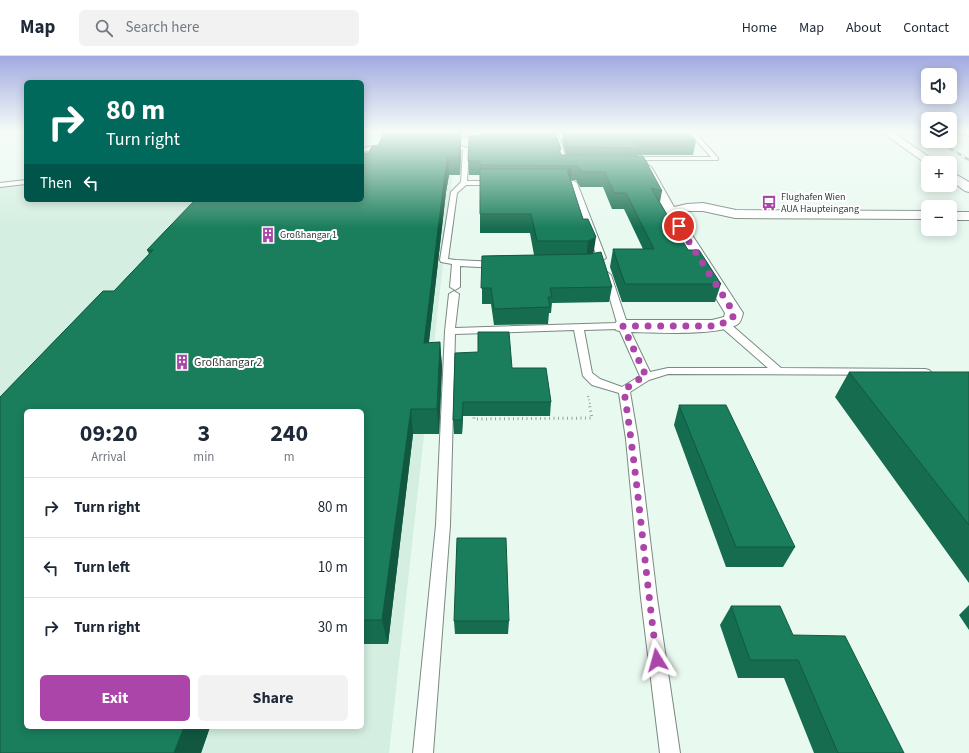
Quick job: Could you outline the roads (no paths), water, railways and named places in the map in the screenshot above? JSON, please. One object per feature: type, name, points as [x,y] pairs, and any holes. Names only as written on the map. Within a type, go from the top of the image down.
[{"type":"street","points":[[623,326],[714,326],[724,324],[732,320],[734,313],[671,213],[637,165]]},
{"type":"street","points":[[957,180],[969,188]]},
{"type":"street","points":[[671,213],[689,219],[724,219],[735,214],[921,215]]},
{"type":"street","points":[[957,216],[969,216]]},
{"type":"lane","points":[[465,164],[464,182],[454,192],[444,260],[456,264],[505,266]]},
{"type":"lane","points":[[0,185],[24,182]]},
{"type":"lane","points":[[464,182],[503,183]]},
{"type":"lane","points":[[550,183],[574,183],[602,258],[623,326],[646,376]]},
{"type":"lane","points":[[588,265],[602,258]]},
{"type":"lane","points":[[423,753],[443,525],[450,331],[456,264]]},
{"type":"lane","points":[[724,324],[778,371]]},
{"type":"lane","points":[[450,331],[623,326]]},
{"type":"lane","points":[[578,327],[588,374],[596,382],[624,391]]},
{"type":"lane","points":[[624,391],[634,382],[646,376],[668,371],[937,372]]},
{"type":"lane","points":[[624,391],[632,440],[649,598],[670,753]]},
{"type":"place","name":"Flughafen Wien AUA Haupteingang","points":[[769,203]]},
{"type":"place","name":"Großhangar 1","points":[[268,235]]},
{"type":"place","name":"Großhangar 2","points":[[182,362]]}]
